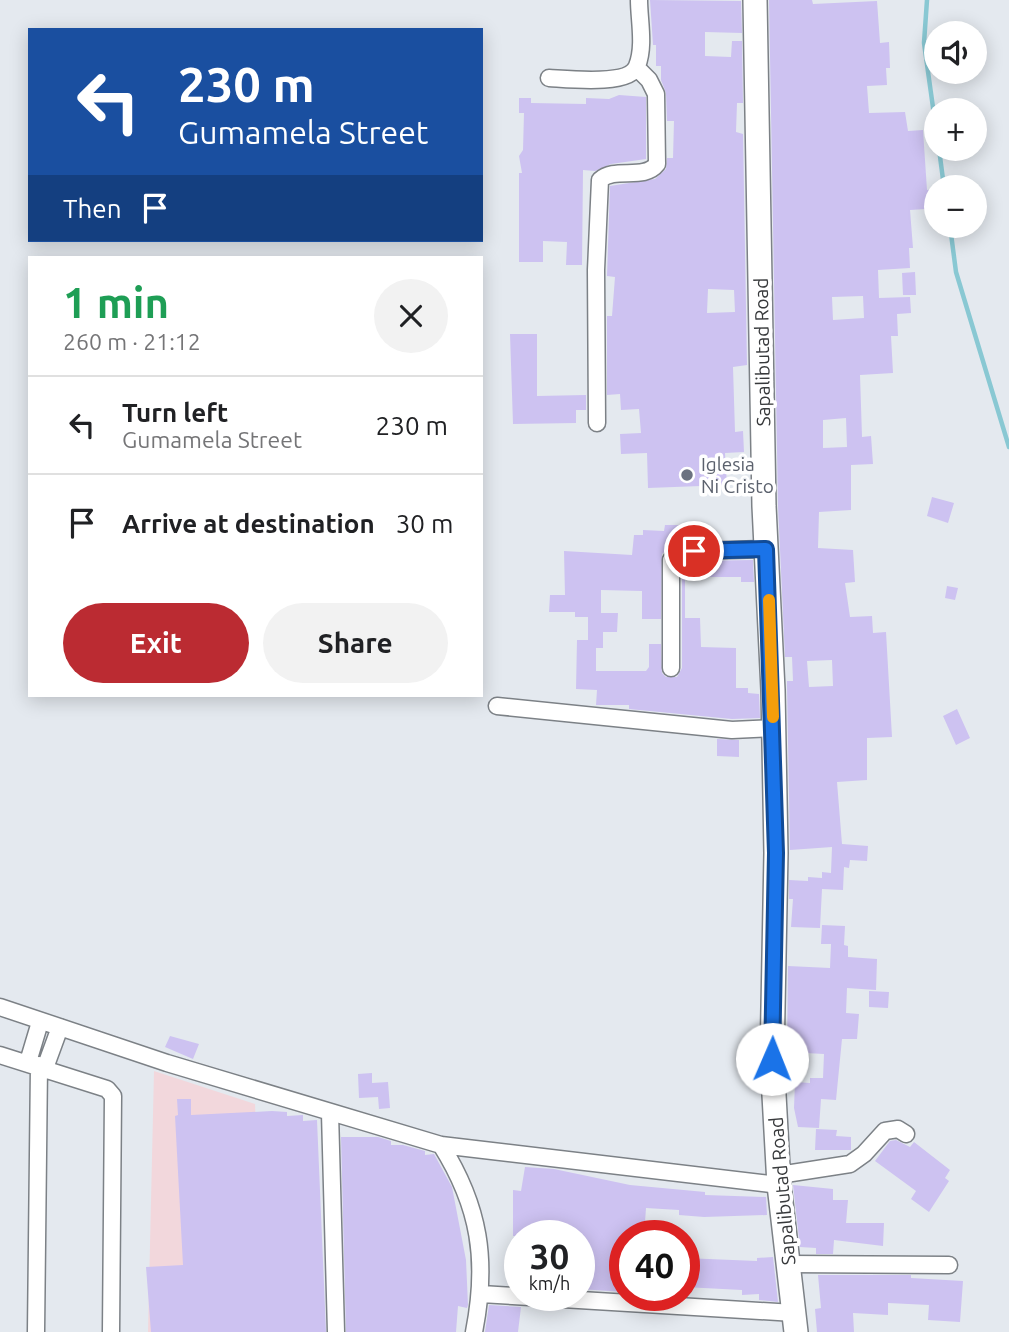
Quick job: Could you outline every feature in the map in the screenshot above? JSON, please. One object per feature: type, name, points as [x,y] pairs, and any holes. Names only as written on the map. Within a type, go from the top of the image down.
[{"type":"street","points":[[637,68],[640,41],[639,0]]},
{"type":"street","name":"Sapalibutad Road","points":[[755,0],[766,549],[776,853],[772,1059],[779,1180],[795,1322]]},
{"type":"street","points":[[549,78],[617,78],[637,68]]},
{"type":"street","points":[[597,423],[596,270],[600,180],[608,174],[648,171],[657,164],[656,94],[649,80],[637,68]]},
{"type":"street","points":[[671,668],[671,560],[674,556],[694,551],[766,549]]},
{"type":"street","points":[[497,706],[732,730],[773,728]]},
{"type":"street","points":[[0,1007],[330,1113],[441,1145],[779,1180],[849,1164],[864,1154],[885,1131],[898,1129],[906,1134]]},
{"type":"street","points":[[36,1332],[37,1065],[40,1022]]},
{"type":"street","points":[[37,1065],[60,1027]]},
{"type":"street","points":[[0,1055],[107,1089],[113,1096],[111,1332]]},
{"type":"street","points":[[330,1113],[335,1332]]},
{"type":"street","points":[[441,1145],[460,1176],[473,1210],[482,1260],[481,1294],[474,1332]]},
{"type":"street","points":[[788,1264],[949,1265]]},
{"type":"street","points":[[481,1294],[795,1322]]},
{"type":"shaded area","points":[[154,1071],[255,1104],[264,1332],[148,1332]]},
{"type":"building","points":[[650,0],[741,1],[742,33],[705,32],[705,56],[731,57],[732,41],[742,41],[743,103],[737,103],[736,132],[743,134],[747,365],[733,367],[735,432],[743,431],[744,452],[725,453],[727,485],[648,488],[647,453],[621,454],[620,434],[641,433],[639,409],[621,410],[620,394],[607,395],[607,316],[612,316],[615,277],[607,276],[610,186],[655,179],[666,169],[667,158],[673,158],[674,121],[667,121],[666,93],[661,80],[661,66],[656,66],[656,45],[653,45]],"holes":[[[708,289],[734,290],[735,312],[707,313]]]},
{"type":"building","points":[[769,0],[812,0],[813,4],[877,1],[880,43],[889,42],[890,68],[886,68],[887,85],[867,86],[869,113],[905,112],[908,131],[923,130],[926,175],[924,209],[910,210],[913,248],[909,248],[910,268],[878,270],[879,298],[910,297],[911,313],[897,314],[898,336],[891,336],[893,373],[860,375],[862,437],[871,436],[873,464],[851,465],[851,510],[819,512],[818,548],[853,550],[855,582],[845,583],[850,617],[872,616],[873,633],[886,632],[892,737],[867,738],[867,780],[837,782],[842,844],[868,846],[867,861],[850,860],[849,868],[844,867],[843,890],[822,889],[820,928],[791,927],[793,899],[789,899],[789,880],[808,881],[808,877],[822,878],[822,872],[831,873],[832,847],[790,850],[787,681],[793,681],[792,657],[785,657],[778,506]],"holes":[[[863,296],[864,318],[833,320],[832,297]],[[846,418],[847,447],[823,448],[823,420]],[[832,660],[833,686],[809,687],[807,661]]]},
{"type":"building","points":[[619,95],[646,97],[646,159],[611,164],[595,171],[583,170],[582,265],[566,265],[567,242],[543,241],[543,262],[519,262],[519,173],[522,173],[519,156],[523,150],[524,113],[519,113],[519,98],[531,98],[531,103],[586,104],[586,98],[609,99]]},
{"type":"building","points":[[915,272],[916,295],[903,295],[902,273]]},
{"type":"building","points":[[510,334],[537,334],[537,396],[586,395],[586,410],[576,410],[576,423],[513,424]]},
{"type":"building","points":[[932,497],[954,503],[948,523],[927,516]]},
{"type":"building","points":[[665,525],[692,525],[691,541],[671,546],[662,554],[661,619],[642,619],[642,591],[601,590],[601,613],[618,613],[617,632],[603,632],[603,648],[596,648],[596,671],[646,671],[649,667],[649,644],[661,644],[662,673],[666,677],[677,677],[682,668],[682,565],[695,561],[753,560],[754,582],[741,582],[741,577],[685,577],[685,618],[700,618],[701,647],[736,648],[736,688],[748,688],[748,693],[759,694],[760,718],[732,719],[629,709],[629,705],[596,705],[597,690],[576,689],[577,640],[588,640],[588,617],[575,617],[575,612],[549,612],[550,595],[565,595],[564,551],[632,555],[634,535],[643,535],[643,530],[664,531]]},
{"type":"building","points":[[947,586],[958,588],[955,600],[945,598]]},
{"type":"building","points":[[957,709],[970,738],[956,745],[943,716]]},
{"type":"building","points":[[717,739],[739,740],[739,757],[717,756]]},
{"type":"building","points":[[822,925],[845,926],[844,945],[848,946],[848,957],[877,959],[876,990],[847,988],[846,1013],[859,1014],[857,1039],[842,1039],[836,1100],[821,1099],[819,1128],[798,1127],[794,1108],[795,1082],[810,1083],[810,1078],[823,1078],[824,1054],[787,1052],[788,966],[830,968],[831,944],[821,944]]},
{"type":"building","points":[[869,991],[889,992],[888,1008],[869,1007]]},
{"type":"building","points":[[170,1036],[199,1044],[193,1059],[165,1047]]},
{"type":"building","points":[[372,1073],[372,1083],[388,1082],[390,1108],[379,1109],[378,1097],[359,1098],[358,1074]]},
{"type":"building","points":[[177,1099],[191,1099],[191,1115],[272,1111],[287,1112],[287,1116],[303,1115],[303,1121],[317,1120],[326,1332],[151,1332],[146,1267],[183,1265],[175,1116],[178,1115]]},
{"type":"building","points":[[816,1129],[837,1130],[836,1136],[851,1137],[851,1150],[815,1150]]},
{"type":"building","points":[[341,1137],[378,1137],[391,1141],[391,1145],[425,1151],[425,1155],[434,1154],[452,1187],[466,1260],[468,1305],[467,1308],[458,1306],[456,1332],[346,1332]]},
{"type":"building","points":[[896,1140],[910,1147],[914,1142],[950,1170],[945,1178],[949,1181],[929,1212],[911,1199],[916,1191],[875,1161],[890,1141]]},
{"type":"building","points":[[525,1167],[554,1169],[630,1185],[705,1192],[705,1195],[766,1197],[767,1215],[704,1217],[679,1215],[679,1210],[646,1208],[645,1220],[609,1220],[609,1291],[595,1290],[595,1220],[513,1220],[513,1190],[521,1191]]},
{"type":"building","points":[[793,1185],[833,1189],[833,1200],[848,1200],[846,1223],[884,1223],[883,1246],[834,1240],[833,1254],[816,1254],[816,1248],[800,1247]]},
{"type":"building","points":[[773,1257],[778,1302],[759,1300],[759,1294],[742,1295],[742,1290],[700,1288],[700,1259],[757,1261],[757,1258]]},
{"type":"building","points":[[818,1275],[911,1275],[911,1278],[963,1281],[960,1322],[928,1320],[929,1305],[888,1303],[888,1315],[853,1313],[854,1332],[817,1332],[815,1309],[821,1308]]},
{"type":"building","points":[[489,1305],[504,1306],[504,1311],[521,1311],[518,1332],[485,1332]]},
{"type":"waterway","points":[[927,0],[924,43],[932,98]]},
{"type":"waterway","points":[[941,161],[942,175]]},
{"type":"waterway","points":[[952,238],[956,272],[1009,447]]},
{"type":"slow traffic","points":[[769,600],[773,717]]},
{"type":"place","name":"Iglesia Ni Cristo","points":[[687,475]]},
{"type":"route","points":[[694,551],[766,549],[773,690],[776,853],[772,1059]]}]
